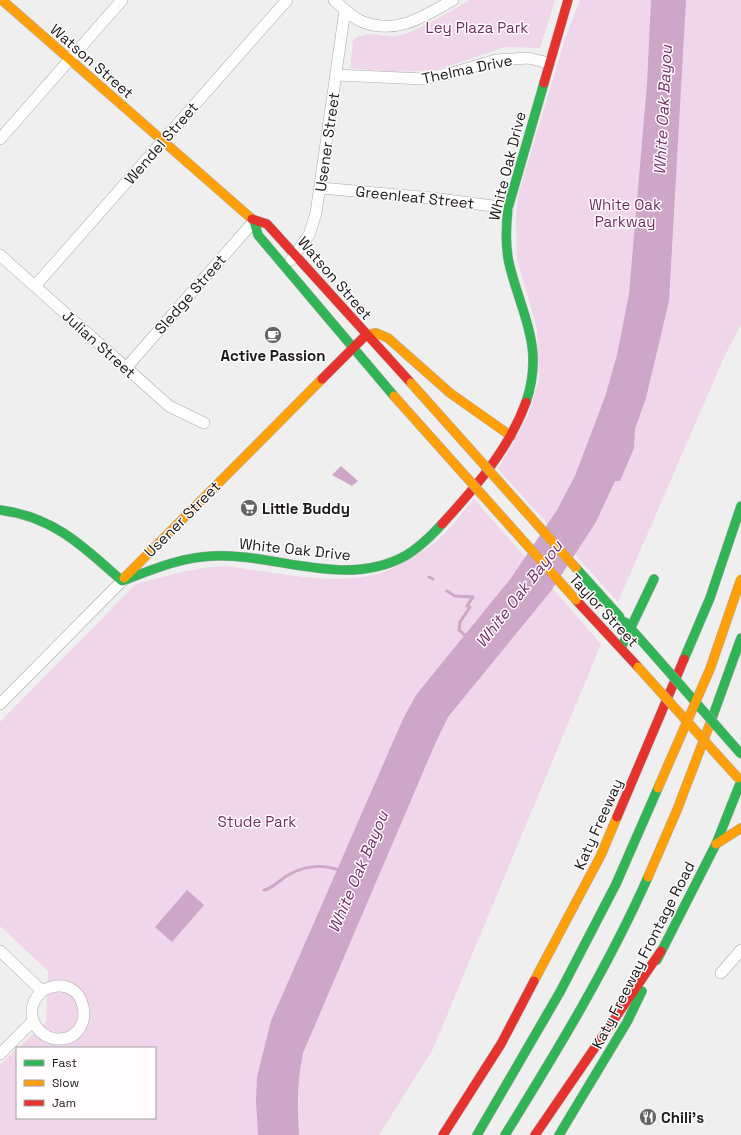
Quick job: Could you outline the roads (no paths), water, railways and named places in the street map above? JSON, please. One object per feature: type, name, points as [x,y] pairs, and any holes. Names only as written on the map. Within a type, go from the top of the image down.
[{"type":"main road","name":"Watson Street","points":[[2,0],[254,221],[267,224],[366,335],[376,333],[388,338],[450,393],[510,436]]},
{"type":"main road","name":"White Oak Drive","points":[[122,581],[161,555],[243,557],[341,570],[363,569],[390,562],[404,556],[443,522],[496,460],[522,417],[528,398],[533,362],[531,328],[508,257],[505,237],[508,208],[568,0]]},
{"type":"main road","name":"Watson Street","points":[[254,221],[258,235],[354,346]]},
{"type":"main road","name":"Usener Street","points":[[122,581],[161,555],[354,346],[366,335]]},
{"type":"main road","name":"Taylor Street","points":[[366,335],[411,383],[741,754]]},
{"type":"main road","name":"Taylor Street","points":[[354,346],[394,396],[499,516],[611,636],[740,781]]},
{"type":"main road","name":"Katy Freeway","points":[[443,1135],[501,1044],[601,855],[710,598],[741,506]]},
{"type":"main road","points":[[0,510],[21,512],[54,525],[82,546],[122,581]]},
{"type":"main road","points":[[621,648],[654,579]]},
{"type":"main road","points":[[477,1135],[560,992],[619,877],[710,669],[741,579]]},
{"type":"main road","points":[[505,1135],[558,1049],[600,976],[633,909],[665,839],[695,766],[741,638]]},
{"type":"main road","name":"Katy Freeway Frontage Road","points":[[559,1135],[627,1022],[661,951],[716,844],[740,781]]},
{"type":"main road","points":[[716,844],[741,828]]},
{"type":"main road","points":[[535,1135],[661,951]]},
{"type":"street","points":[[0,138],[122,0]]},
{"type":"street","name":"Wendel Street","points":[[35,286],[287,0]]},
{"type":"street","points":[[334,0],[344,10],[362,22],[395,26],[412,23],[453,0]]},
{"type":"street","name":"Usener Street","points":[[285,266],[296,255],[309,235],[316,213],[321,188],[344,10]]},
{"type":"street","name":"Thelma Drive","points":[[336,76],[424,79],[452,73],[496,60],[528,58],[549,63]]},
{"type":"street","name":"Greenleaf Street","points":[[321,188],[432,198],[508,208]]},
{"type":"street","name":"Sledge Street","points":[[126,368],[254,221]]},
{"type":"street","name":"Julian Street","points":[[0,255],[169,406],[204,423]]},
{"type":"street","name":"Usener Street","points":[[0,704],[122,581]]},
{"type":"street","points":[[721,973],[741,950]]},
{"type":"street","points":[[0,951],[42,991]]},
{"type":"street","points":[[58,985],[73,990],[83,1003],[85,1011],[83,1020],[74,1034],[58,1039],[43,1034],[33,1021],[31,1013],[32,1004],[42,991],[50,986],[58,985]]},
{"type":"street","points":[[0,1054],[33,1021]]},
{"type":"water","name":"White Oak Bayou","points":[[651,0],[686,0],[669,301],[646,398],[635,429],[634,448],[620,481],[615,481],[596,522],[551,591],[448,717],[435,744],[303,1053],[298,1094],[299,1135],[258,1135],[256,1101],[257,1077],[271,1021],[403,719],[416,695],[511,578],[557,510],[575,476],[605,397],[617,355],[629,294],[647,84]]},
{"type":"water","points":[[341,466],[358,481],[352,486],[332,475]]},
{"type":"water","points":[[187,890],[204,905],[172,942],[155,927]]},
{"type":"waterway","points":[[429,577],[433,579]]},
{"type":"waterway","name":"White Oak Bayou","points":[[447,591],[455,596],[473,597],[467,606],[470,607],[460,622],[459,630],[467,637]]},
{"type":"waterway","name":"White Oak Bayou","points":[[264,890],[272,887],[292,873],[305,868],[319,866],[341,871]]},
{"type":"place","name":"Active Passion","points":[[273,335]]},
{"type":"place","name":"Little Buddy","points":[[249,508]]},
{"type":"place","name":"Chili's","points":[[648,1117]]},
{"type":"park label","name":"Ley Plaza Park","points":[[477,27]]},
{"type":"park label","name":"White Oak Parkway","points":[[625,212]]},
{"type":"park label","name":"Stude Park","points":[[257,821]]}]
